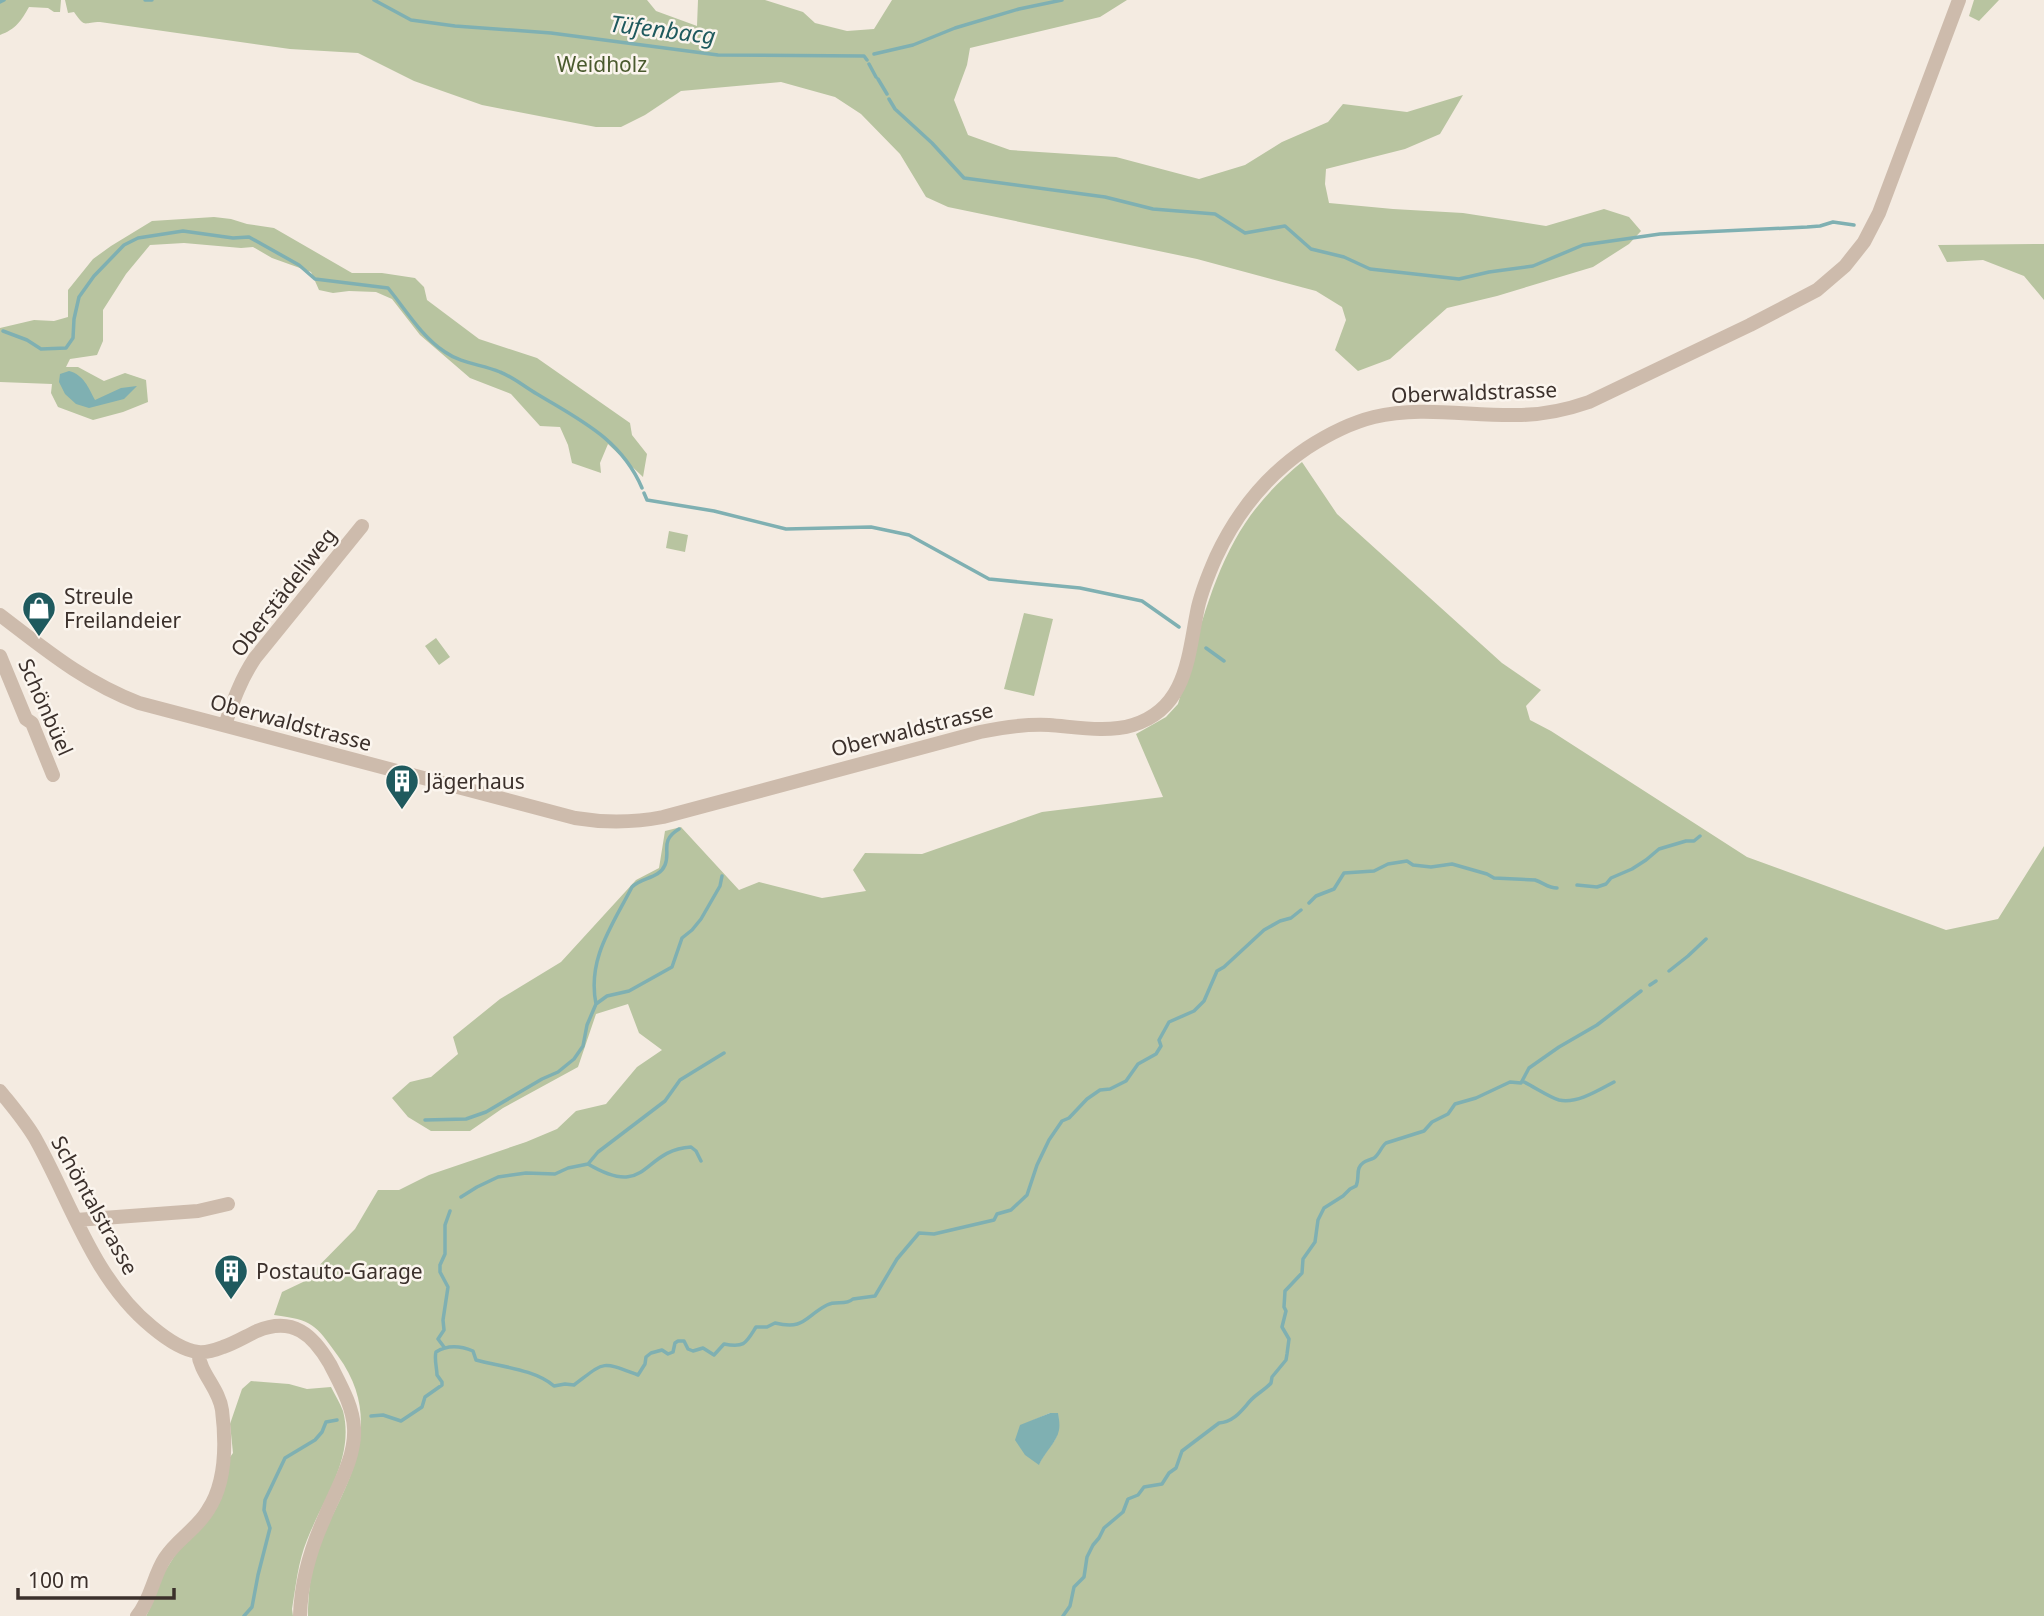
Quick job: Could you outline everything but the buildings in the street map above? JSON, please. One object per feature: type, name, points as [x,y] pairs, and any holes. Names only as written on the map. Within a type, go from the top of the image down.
[{"type":"street","name":"Oberwaldstrasse","points":[[0,615],[82,676],[138,703],[575,818],[608,822],[663,817],[1014,725],[1114,728],[1131,726],[1163,708],[1182,682],[1206,582],[1240,515],[1264,485],[1306,449],[1344,428],[1374,417],[1401,413],[1534,415],[1563,411],[1590,402],[1750,325],[1817,290],[1834,276],[1855,256],[1879,213],[1959,0]]},
{"type":"street","name":"Oberstädeliweg","points":[[225,725],[244,673],[362,526]]},
{"type":"street","name":"Schönbüel","points":[[0,656],[26,719],[32,723],[37,733],[53,775]]},
{"type":"street","name":"Schöntalstrasse","points":[[0,1091],[34,1137],[97,1261],[131,1308],[169,1340],[198,1352]]},
{"type":"street","points":[[76,1220],[198,1211],[228,1204]]},
{"type":"street","points":[[137,1616],[146,1603],[165,1558],[208,1511],[217,1491],[223,1449],[222,1411],[217,1392],[199,1365],[198,1352],[217,1349],[268,1327],[291,1327],[304,1332],[315,1341],[349,1403],[354,1428],[353,1445],[346,1466],[311,1551],[302,1585],[300,1616]]},
{"type":"green space","points":[[0,0],[61,0],[60,12],[29,7],[18,24],[0,35]]},
{"type":"green space","name":"Weidholz","points":[[65,0],[647,0],[656,11],[697,26],[698,0],[765,0],[803,12],[815,23],[847,31],[874,29],[892,0],[1127,0],[1100,17],[970,48],[967,65],[954,100],[968,135],[1010,150],[1116,157],[1199,179],[1245,165],[1282,142],[1328,122],[1343,104],[1407,112],[1463,95],[1440,134],[1405,149],[1326,169],[1325,184],[1329,203],[1463,213],[1546,226],[1604,209],[1629,217],[1641,231],[1629,244],[1593,267],[1447,308],[1390,359],[1358,371],[1335,350],[1346,320],[1342,307],[1316,291],[1197,259],[948,207],[926,197],[900,154],[861,114],[835,97],[781,82],[681,91],[621,127],[596,127],[482,105],[414,81],[358,53],[290,49],[100,22],[85,23],[74,12],[68,13]]},
{"type":"green space","points":[[1974,0],[1999,0],[1979,21],[1969,16]]},
{"type":"green space","points":[[214,217],[274,228],[352,273],[382,273],[415,278],[424,287],[427,300],[479,339],[537,358],[630,423],[632,435],[647,454],[643,477],[608,444],[600,463],[601,473],[572,463],[560,427],[540,426],[511,394],[470,378],[420,335],[392,299],[376,292],[333,293],[319,290],[311,272],[272,258],[253,247],[184,243],[150,245],[126,274],[103,310],[103,341],[97,355],[70,359],[66,367],[78,367],[104,381],[125,373],[146,380],[148,402],[93,420],[58,407],[51,393],[52,384],[0,382],[0,328],[34,320],[54,321],[68,317],[68,290],[93,259],[152,221]]},
{"type":"green space","points":[[2044,244],[2044,300],[2024,276],[1983,260],[1947,262],[1938,245]]},
{"type":"green space","points":[[1302,462],[1337,514],[1502,663],[1541,690],[1526,706],[1530,720],[1747,857],[1946,930],[1998,919],[2044,846],[2044,1616],[308,1616],[315,1555],[352,1470],[361,1432],[360,1413],[350,1375],[318,1330],[297,1319],[274,1315],[282,1292],[303,1282],[355,1229],[378,1190],[399,1190],[429,1175],[557,1129],[576,1111],[606,1104],[637,1067],[662,1050],[639,1033],[628,1004],[596,1014],[578,1067],[503,1108],[470,1131],[431,1131],[408,1117],[392,1098],[410,1082],[431,1077],[458,1054],[453,1037],[500,999],[561,962],[636,880],[659,868],[665,831],[681,827],[739,890],[759,882],[822,898],[866,891],[853,870],[865,853],[922,854],[1042,812],[1163,797],[1136,734],[1166,717],[1178,704],[1209,600],[1225,559],[1257,507],[1273,488]],"holes":[[[1050,1413],[1058,1413],[1056,1437],[1039,1464],[1020,1426]]]},
{"type":"green space","points":[[669,531],[688,535],[685,552],[666,548]]},
{"type":"green space","points":[[1024,613],[1053,619],[1034,696],[1004,689]]},
{"type":"green space","points":[[436,638],[450,657],[439,665],[425,646]]},
{"type":"green space","points":[[251,1381],[289,1384],[307,1389],[331,1387],[343,1411],[346,1428],[341,1462],[304,1548],[296,1582],[293,1616],[146,1616],[155,1587],[204,1509],[222,1468],[233,1453],[230,1424],[242,1389]]},
{"type":"water","points":[[69,371],[82,379],[95,400],[121,388],[137,386],[124,399],[89,408],[76,404],[65,394],[59,382],[60,374]]},
{"type":"water","points":[[1050,1413],[1058,1413],[1059,1430],[1039,1465],[1025,1455],[1015,1440],[1020,1425]]},
{"type":"waterway","points":[[0,2],[4,0]]},
{"type":"waterway","name":"Tüfenbacg","points":[[145,0],[152,0]]},
{"type":"waterway","name":"Tüfenbacg","points":[[374,0],[411,20],[455,26],[551,33],[718,55],[864,56],[867,60]]},
{"type":"waterway","points":[[874,54],[913,45],[955,28],[1019,9],[1062,0]]},
{"type":"waterway","points":[[869,64],[876,77]]},
{"type":"waterway","points":[[878,79],[887,94]]},
{"type":"waterway","points":[[889,99],[895,109],[932,143],[964,178],[1105,197],[1153,209],[1215,214],[1245,233],[1285,226],[1311,249],[1344,257],[1370,269],[1459,279],[1533,266],[1583,245],[1660,234],[1807,227],[1833,222],[1854,225]]},
{"type":"waterway","points":[[3,331],[27,340],[41,349],[66,348],[73,338],[79,297],[94,276],[124,245],[138,238],[183,231],[233,238],[249,237],[299,265],[315,279],[388,288],[436,346],[458,359],[510,377],[598,432],[623,456],[642,488]]},
{"type":"waterway","points":[[644,493],[647,500],[714,511],[786,529],[871,527],[909,535],[989,579],[1080,588],[1142,601],[1179,627]]},
{"type":"waterway","points":[[1206,648],[1224,661]]},
{"type":"waterway","points":[[596,1004],[595,972],[609,929],[632,887],[662,870],[667,860],[667,842],[679,829]]},
{"type":"waterway","points":[[1577,885],[1597,887],[1606,884],[1611,878],[1632,869],[1659,849],[1694,841],[1700,836]]},
{"type":"waterway","points":[[1309,903],[1316,896],[1334,889],[1344,873],[1374,871],[1388,864],[1407,861],[1413,865],[1431,867],[1452,864],[1494,878],[1535,880],[1557,888]]},
{"type":"waterway","points":[[425,1120],[466,1119],[486,1112],[558,1072],[574,1059],[583,1046],[587,1025],[596,1004],[607,996],[629,991],[672,967],[682,938],[701,919],[720,886],[722,876]]},
{"type":"waterway","points":[[371,1416],[383,1415],[401,1421],[422,1407],[425,1397],[442,1385],[437,1375],[435,1355],[445,1348],[468,1349],[473,1351],[476,1360],[527,1372],[554,1386],[574,1385],[592,1371],[604,1366],[616,1367],[638,1375],[646,1357],[662,1350],[668,1354],[673,1352],[678,1341],[684,1341],[688,1349],[693,1351],[703,1348],[714,1355],[724,1344],[741,1345],[756,1327],[767,1327],[775,1323],[799,1324],[830,1304],[875,1296],[897,1259],[919,1233],[934,1234],[994,1220],[997,1214],[1011,1210],[1027,1195],[1037,1165],[1062,1121],[1069,1118],[1100,1090],[1110,1089],[1126,1081],[1138,1064],[1156,1054],[1161,1046],[1159,1040],[1169,1022],[1194,1011],[1204,1001],[1217,971],[1264,930],[1291,918],[1301,910]]},
{"type":"waterway","points":[[1669,971],[1706,939]]},
{"type":"waterway","points":[[1650,985],[1656,981]]},
{"type":"waterway","points":[[1063,1616],[1070,1606],[1074,1587],[1084,1577],[1087,1557],[1093,1545],[1104,1528],[1123,1512],[1128,1499],[1138,1495],[1144,1487],[1162,1484],[1176,1468],[1182,1451],[1219,1423],[1241,1412],[1271,1383],[1287,1354],[1289,1339],[1282,1327],[1286,1311],[1285,1291],[1302,1273],[1303,1259],[1315,1242],[1318,1220],[1324,1208],[1356,1186],[1358,1170],[1362,1164],[1376,1157],[1386,1143],[1424,1131],[1432,1122],[1448,1114],[1455,1104],[1476,1098],[1510,1082],[1521,1083],[1529,1068],[1597,1025],[1641,991]]},
{"type":"waterway","points":[[461,1197],[498,1177],[526,1173],[555,1174],[588,1164],[598,1152],[665,1101],[680,1080],[724,1053]]},
{"type":"waterway","points":[[1522,1081],[1555,1099],[1566,1101],[1588,1096],[1614,1082]]},
{"type":"waterway","points":[[588,1164],[608,1174],[623,1177],[644,1170],[675,1150],[691,1147],[701,1161]]},
{"type":"waterway","points":[[444,1347],[438,1339],[444,1330],[448,1287],[440,1272],[440,1265],[445,1254],[445,1225],[450,1211]]},
{"type":"waterway","points":[[244,1616],[252,1607],[270,1528],[264,1510],[265,1500],[285,1458],[315,1440],[326,1422],[337,1420]]},
{"type":"place","name":"Streule Freilandeier","points":[[39,638]]},
{"type":"place","name":"Jägerhaus","points":[[402,811]]},
{"type":"place","name":"Postauto-Garage","points":[[231,1301]]}]
